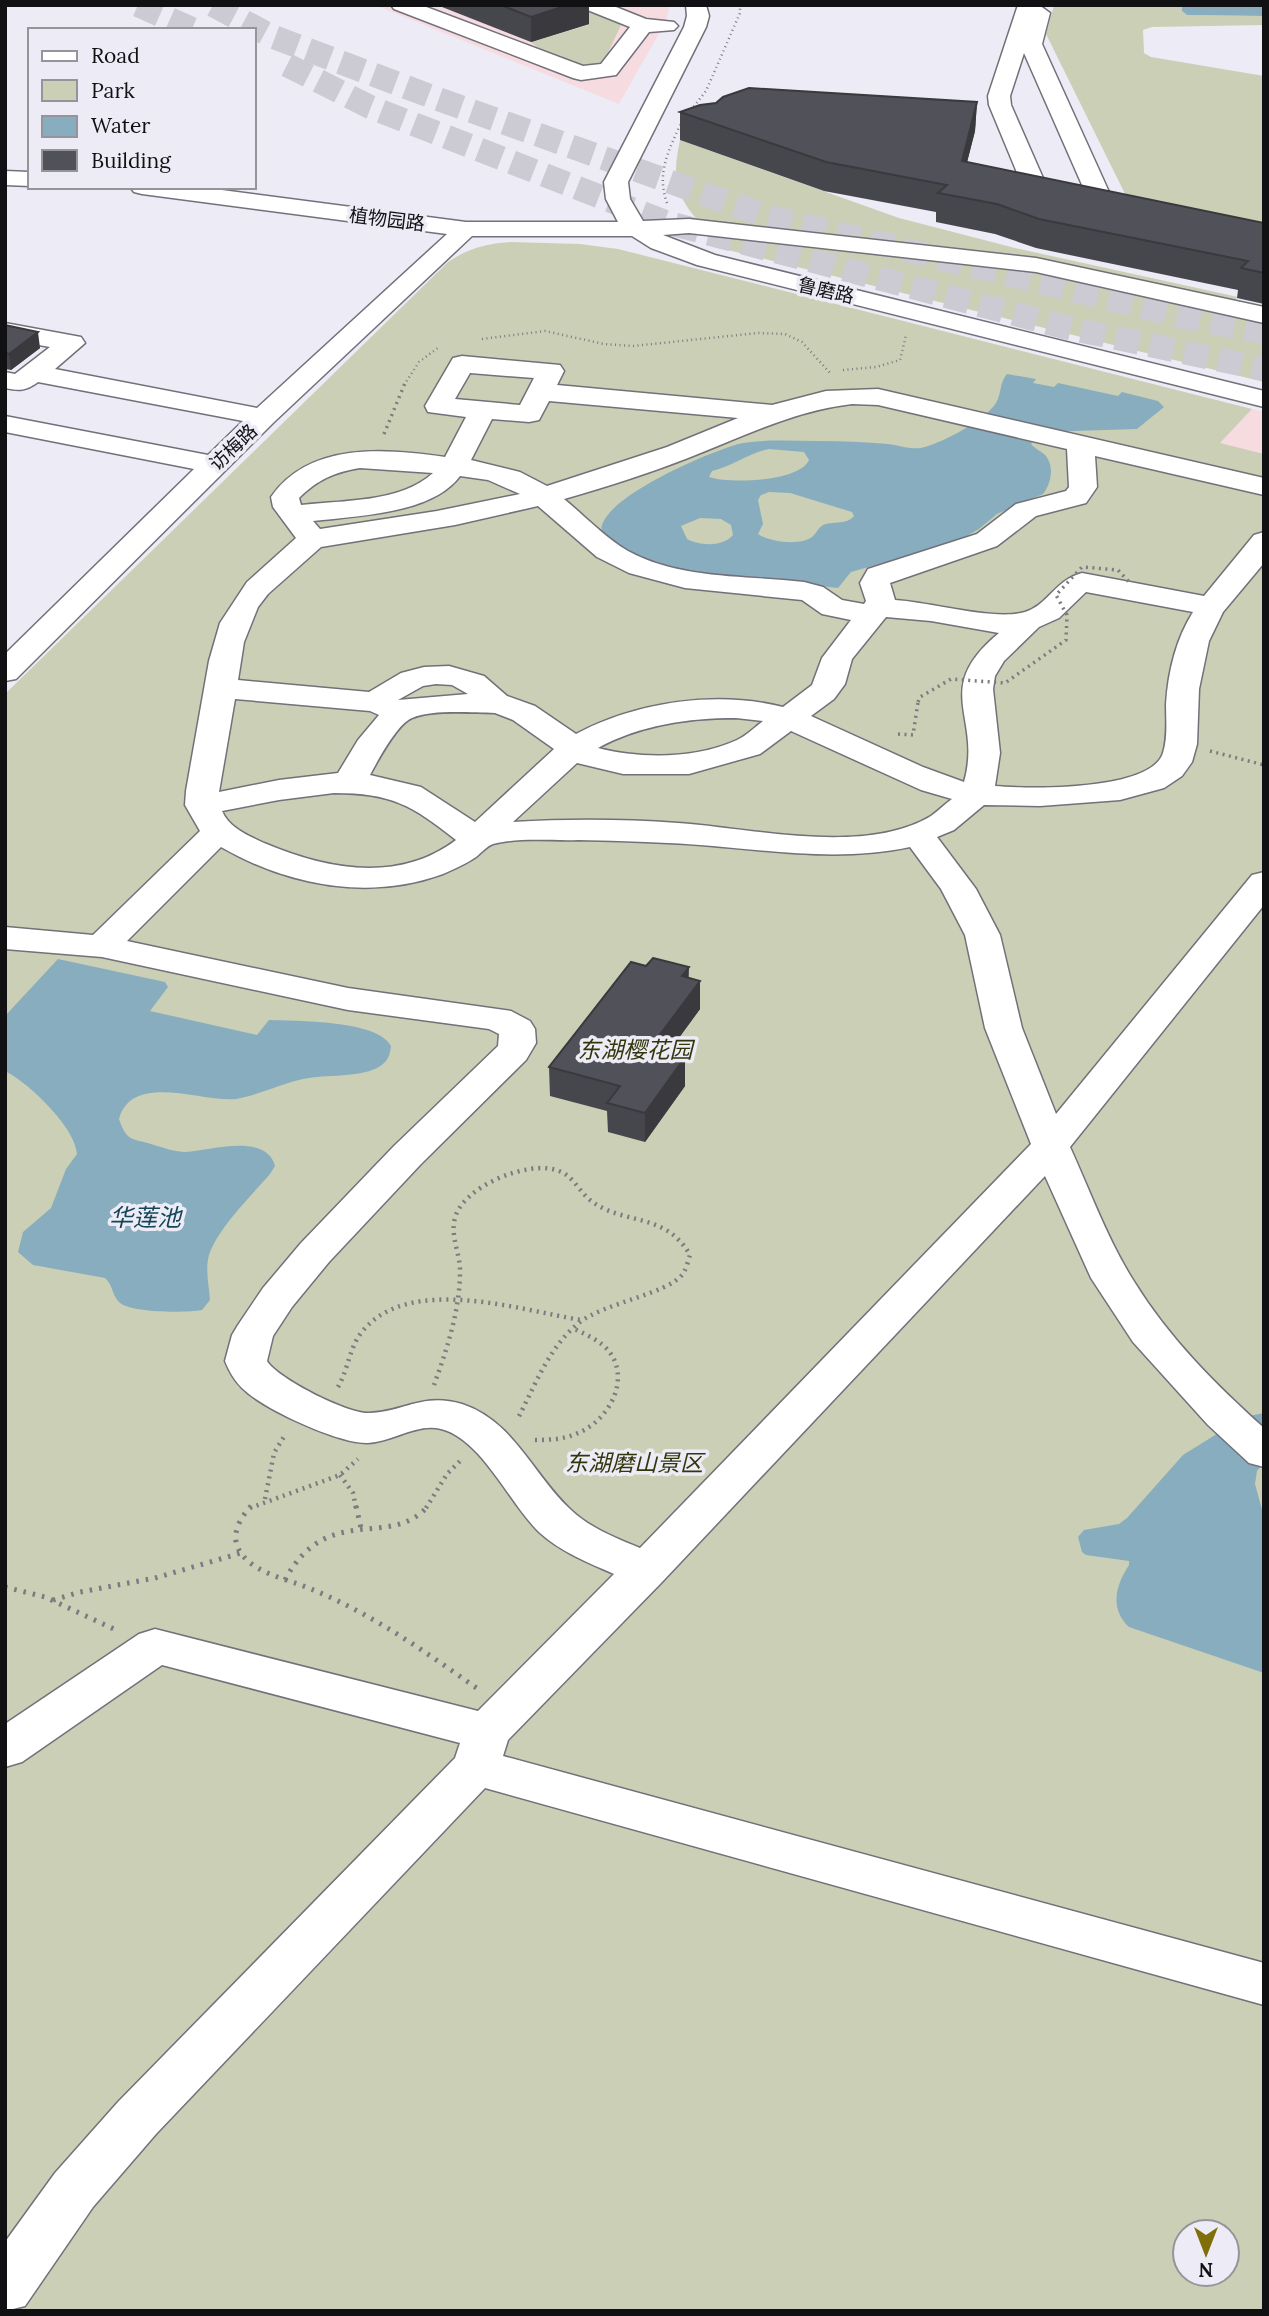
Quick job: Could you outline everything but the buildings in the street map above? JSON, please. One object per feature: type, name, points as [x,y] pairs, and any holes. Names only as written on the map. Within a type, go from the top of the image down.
[{"type":"street","points":[[401,5],[581,73],[608,70],[643,25]]},
{"type":"street","points":[[592,5],[643,25],[695,16],[660,117],[616,182],[622,210],[634,229],[1264,388]]},
{"type":"street","points":[[1034,12],[999,96],[996,121],[1040,199],[1124,216]]},
{"type":"street","points":[[1034,12],[1031,44],[1102,203],[1098,210]]},
{"type":"street","points":[[1010,65],[1041,66]]},
{"type":"street","points":[[5,178],[28,179]]},
{"type":"street","name":"植物园路","points":[[157,189],[454,228],[634,229]]},
{"type":"street","points":[[634,229],[689,226],[1036,265],[1264,315]]},
{"type":"street","name":"访梅路","points":[[5,639],[236,412],[454,228]]},
{"type":"street","name":"访梅路","points":[[5,672],[454,228]]},
{"type":"street","name":"鲁磨路","points":[[634,229],[667,246],[706,260],[1264,399]]},
{"type":"street","points":[[5,331],[72,343],[20,383],[5,380]]},
{"type":"street","points":[[462,364],[551,371],[529,414],[483,411],[438,406],[462,364]]},
{"type":"street","points":[[33,373],[263,417]]},
{"type":"street","points":[[541,392],[777,413]]},
{"type":"street","points":[[1260,481],[1080,444],[878,397],[841,395],[777,413],[673,454],[543,496],[463,515],[313,540],[259,584],[239,611],[229,633],[202,790],[211,818],[273,858],[309,872],[366,878],[399,876],[427,868],[459,852],[479,837],[535,781],[574,748],[597,733],[623,723],[669,715],[747,709],[786,719],[933,783],[976,794],[1049,796],[1122,789],[1145,784],[1171,769],[1183,743],[1182,704],[1188,660],[1200,624],[1211,606],[1256,555],[1264,541]]},
{"type":"street","points":[[293,515],[418,496],[432,488],[453,466],[483,411]]},
{"type":"street","points":[[5,424],[215,465]]},
{"type":"street","points":[[389,706],[379,699],[400,683],[427,676],[465,680],[485,700],[524,713],[574,748],[594,758],[622,764],[689,764],[749,747],[830,684],[837,658],[882,599],[875,579],[884,572],[987,540],[1026,510],[1076,497],[1083,487],[1080,444]]},
{"type":"street","points":[[313,540],[284,502],[288,493],[315,474],[340,464],[379,459],[453,466],[507,476],[568,514],[601,546],[648,570],[695,580],[804,591],[815,595],[833,608],[912,610],[995,622],[1025,621],[1041,616],[1071,588],[1082,582],[1211,606]]},
{"type":"street","points":[[102,946],[211,818],[312,786],[349,783],[407,793],[479,837],[515,831],[641,832],[830,844],[885,842],[918,834],[947,819],[976,794],[981,783],[983,765],[978,680],[986,663],[1025,626],[1025,621]]},
{"type":"street","points":[[221,688],[389,706]]},
{"type":"street","points":[[349,783],[389,706]]},
{"type":"street","points":[[918,834],[962,892],[976,920],[989,953],[1005,1036],[1050,1147],[1116,1285],[1148,1331],[1214,1408],[1264,1452]]},
{"type":"street","points":[[5,2288],[74,2190],[138,2118],[490,1736],[1050,1147],[1264,882]]},
{"type":"street","points":[[5,938],[102,946],[348,999],[498,1019],[512,1024],[517,1029],[518,1043],[513,1052],[369,1193],[334,1231],[252,1337],[246,1360],[251,1372],[264,1384],[341,1423],[368,1428],[428,1414],[463,1421],[500,1438],[559,1524],[646,1570]]},
{"type":"street","points":[[5,1749],[148,1644]]},
{"type":"street","points":[[5,1717],[148,1644],[490,1736],[1264,1984]]},
{"type":"path","points":[[689,226],[666,202],[661,191],[660,173],[682,122],[706,91],[740,13],[740,5]]},
{"type":"path","points":[[832,372],[876,367],[900,360],[904,337],[930,315]]},
{"type":"path","points":[[860,750],[887,733],[913,735],[920,697],[951,679],[1005,683],[1066,640],[1067,615],[1056,595],[1082,566],[1118,570],[1131,584]]},
{"type":"path","points":[[1183,743],[1264,765]]},
{"type":"path","points":[[285,1580],[292,1563],[316,1541],[361,1528],[413,1519],[421,1513],[454,1465],[500,1438],[515,1424],[545,1367],[581,1320],[670,1283],[682,1275],[690,1255],[678,1236],[660,1226],[614,1212],[588,1200],[579,1192],[570,1177],[555,1169],[539,1167],[512,1172],[484,1187],[457,1211],[453,1227],[460,1269],[458,1302],[428,1414]]},
{"type":"path","points":[[265,1499],[274,1453],[288,1430],[309,1408],[337,1388],[346,1375],[352,1348],[372,1321],[413,1302],[458,1302],[581,1320]]},
{"type":"path","points":[[500,1438],[537,1440],[568,1437],[591,1427],[611,1404],[617,1384],[616,1362],[606,1348],[573,1328]]},
{"type":"path","points":[[368,1428],[362,1455],[340,1475],[251,1506],[242,1516],[236,1535],[241,1553],[267,1572],[373,1618],[490,1736]]},
{"type":"path","points":[[340,1475],[353,1493],[361,1528]]},
{"type":"path","points":[[52,1600],[67,1594],[126,1585],[241,1553]]},
{"type":"path","points":[[5,1587],[52,1600],[148,1644]]},
{"type":"shaded area","points":[[375,5],[670,5],[666,21],[619,104]]},
{"type":"shaded area","points":[[1252,409],[1264,412],[1264,454],[1219,444]]},
{"type":"green space","points":[[580,5],[621,25],[603,63],[592,70],[549,57],[531,42],[588,25]]},
{"type":"green space","points":[[1054,5],[1182,5],[1182,11],[1187,15],[1264,16],[1264,25],[1152,27],[1143,30],[1144,53],[1151,57],[1264,76],[1264,238],[1132,208],[1046,34]]},
{"type":"green space","points":[[680,140],[899,218],[1015,248],[1238,297],[1226,310],[1264,319],[1264,382],[728,250],[706,231],[681,194],[676,175]]},
{"type":"green space","name":"东湖磨山景区","points":[[511,242],[580,244],[618,249],[1252,409],[1220,443],[1264,454],[1264,2311],[5,2311],[5,694],[448,262],[471,250]]},
{"type":"water","points":[[1182,5],[1264,5],[1264,16],[1187,15],[1182,11]]},
{"type":"water","points":[[1007,374],[1036,379],[1033,383],[1054,387],[1058,383],[1118,396],[1122,392],[1158,401],[1164,407],[1137,429],[1042,432],[1031,444],[1045,455],[1050,464],[1050,480],[1043,494],[997,514],[979,529],[956,542],[851,572],[838,588],[675,570],[629,555],[602,534],[604,521],[635,492],[684,465],[743,443],[844,441],[916,448],[933,444],[964,430],[983,417],[996,403]],"holes":[[[769,449],[804,452],[809,460],[803,467],[779,477],[747,480],[709,477],[712,471]],[[769,492],[790,493],[852,512],[854,516],[848,521],[823,525],[807,540],[777,541],[758,534],[763,524],[758,500],[761,495]],[[700,518],[721,519],[731,525],[733,535],[723,542],[698,543],[687,539],[681,526]]]},
{"type":"water","name":"华莲池","points":[[58,959],[165,982],[168,987],[150,1011],[257,1035],[269,1020],[335,1024],[370,1031],[383,1037],[391,1046],[389,1056],[383,1064],[369,1071],[303,1079],[236,1099],[170,1092],[138,1096],[126,1105],[119,1119],[125,1132],[132,1138],[182,1152],[249,1146],[260,1149],[269,1156],[275,1166],[227,1223],[213,1245],[207,1266],[210,1300],[202,1310],[158,1311],[125,1306],[119,1302],[105,1278],[33,1265],[18,1252],[23,1232],[51,1208],[66,1169],[77,1154],[75,1143],[60,1119],[38,1095],[5,1071],[5,1016]]},
{"type":"water","points":[[1264,1413],[1264,1462],[1257,1471],[1255,1484],[1264,1517],[1264,1673],[1129,1627],[1119,1612],[1117,1596],[1129,1561],[1086,1555],[1082,1552],[1078,1537],[1084,1530],[1119,1524],[1183,1455],[1244,1417]]},
{"type":"tunnel","points":[[138,5],[190,28]]},
{"type":"tunnel","points":[[213,5],[271,36],[438,99],[766,216],[1193,319],[1264,332]]},
{"type":"tunnel","points":[[287,65],[370,107],[665,222],[1064,327],[1264,369]]},
{"type":"park label","name":"东湖樱花园","points":[[635,1050]]}]
